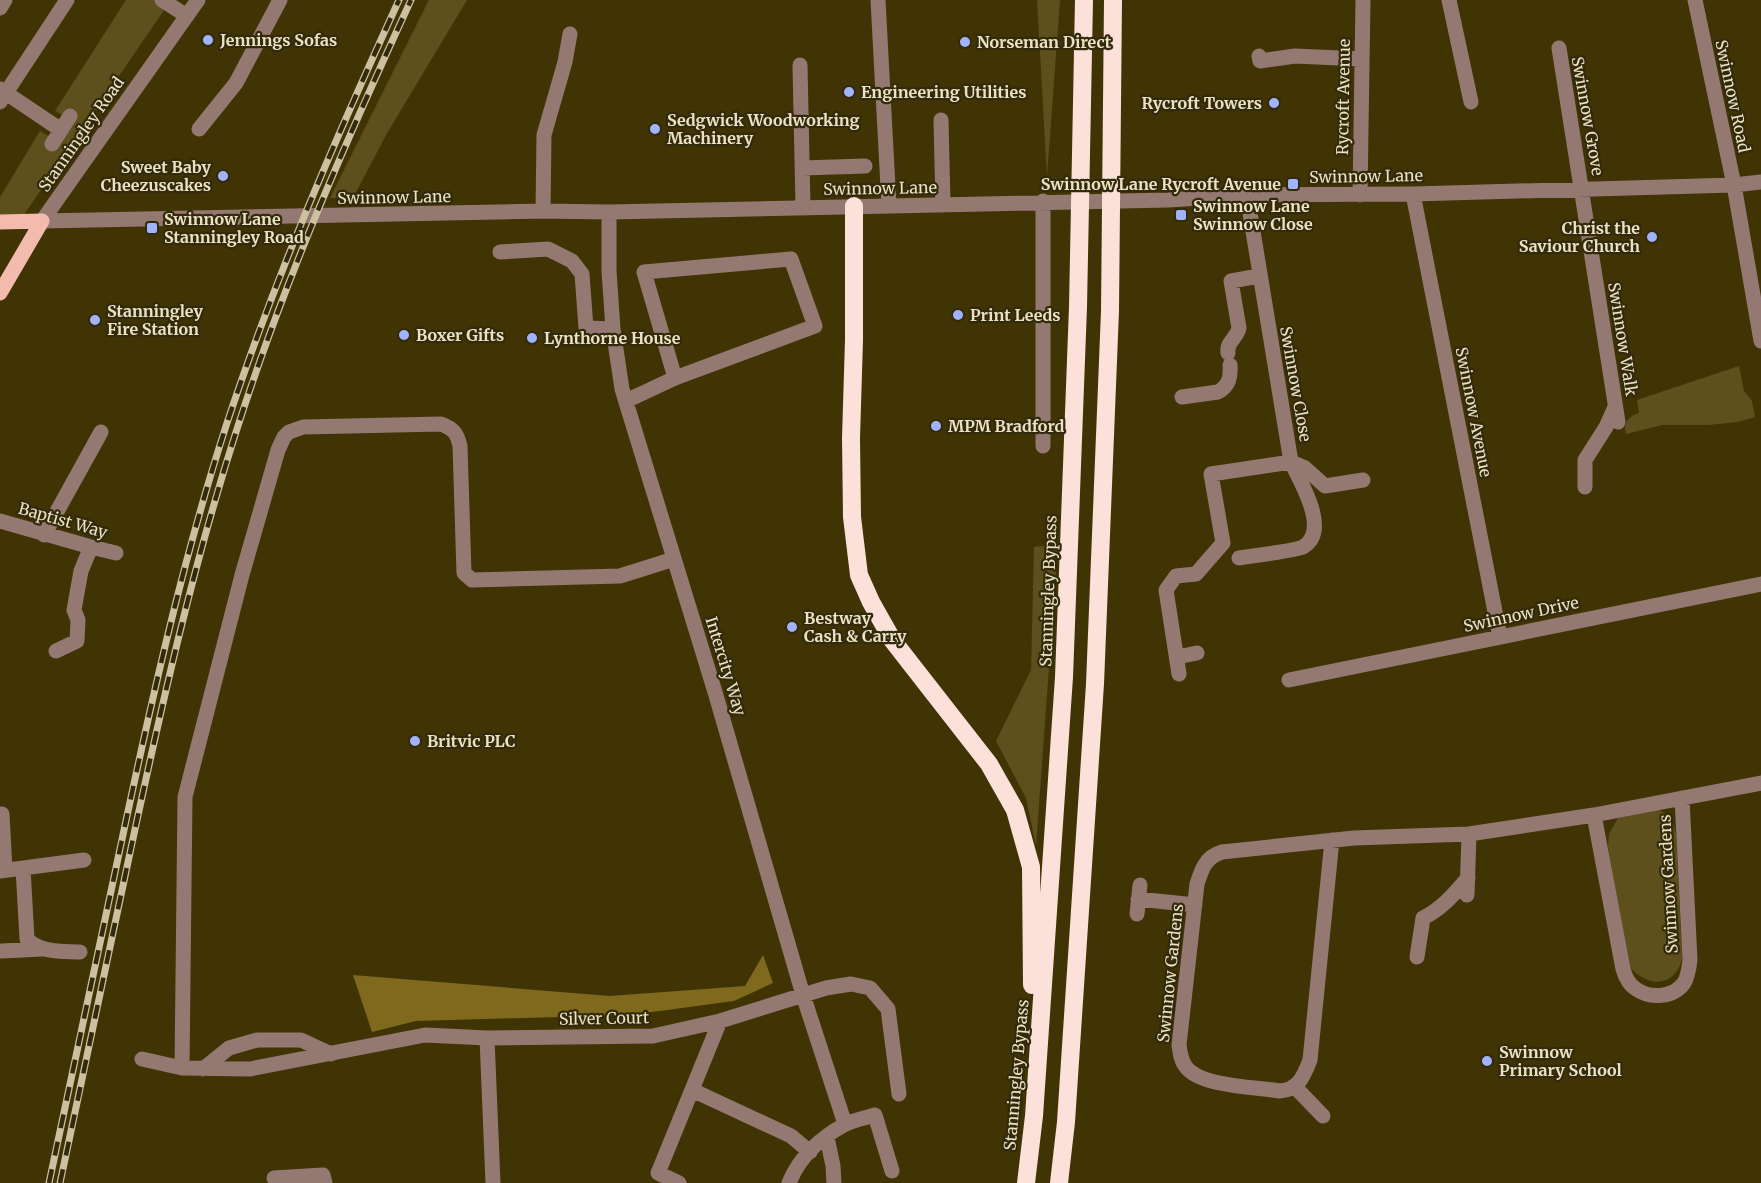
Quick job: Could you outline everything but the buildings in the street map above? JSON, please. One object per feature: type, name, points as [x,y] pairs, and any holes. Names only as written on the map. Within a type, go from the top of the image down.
[{"type":"highway","name":"Stanningley Bypass","points":[[1026,1183],[1034,1116],[1064,677],[1078,307],[1084,0]]},
{"type":"highway","points":[[1059,1183],[1066,1122],[1095,684],[1110,311],[1113,0]]},
{"type":"highway","points":[[854,206],[851,472],[852,517],[860,575],[871,602],[893,640],[989,764],[1016,810],[1031,867],[1034,1116]]},
{"type":"main road","name":"Swinnow Lane","points":[[0,222],[42,221]]},
{"type":"main road","name":"Stanningley Road","points":[[0,293],[42,221]]},
{"type":"street","points":[[0,8],[5,0]]},
{"type":"street","points":[[61,130],[2,95],[67,0]]},
{"type":"street","points":[[162,0],[187,16]]},
{"type":"street","name":"Stanningley Road","points":[[42,221],[198,0]]},
{"type":"street","points":[[200,129],[236,83],[280,0]]},
{"type":"street","points":[[878,0],[889,206]]},
{"type":"street","name":"Rycroft Avenue","points":[[1360,195],[1363,0]]},
{"type":"street","points":[[1449,0],[1471,102]]},
{"type":"street","name":"Swinnow Road","points":[[1695,0],[1734,185],[1761,341]]},
{"type":"street","points":[[543,211],[544,135],[565,62],[570,34]]},
{"type":"street","name":"Swinnow Grove","points":[[1559,48],[1582,190]]},
{"type":"street","points":[[1259,56],[1260,61],[1295,56],[1361,59]]},
{"type":"street","points":[[800,65],[803,207]]},
{"type":"street","points":[[52,144],[70,116]]},
{"type":"street","points":[[940,120],[943,204]]},
{"type":"street","points":[[802,168],[865,166]]},
{"type":"street","name":"Swinnow Lane","points":[[42,221],[1168,200],[1247,195],[1582,190],[1761,182]]},
{"type":"street","name":"Swinnow Walk","points":[[1582,190],[1616,414],[1585,460],[1585,487]]},
{"type":"street","name":"Swinnow Avenue","points":[[1413,194],[1500,637]]},
{"type":"street","name":"Swinnow Close","points":[[1179,674],[1166,590],[1176,576],[1196,574],[1223,543],[1211,474],[1291,462],[1247,195]]},
{"type":"street","points":[[1044,446],[1048,201]]},
{"type":"street","name":"Intercity Way","points":[[609,212],[609,271],[613,329],[622,389],[715,692],[803,995],[845,1125]]},
{"type":"street","points":[[500,252],[548,249],[572,261],[582,274],[586,328],[613,329]]},
{"type":"street","points":[[626,401],[675,378],[815,326],[791,259],[644,272],[675,378]]},
{"type":"street","points":[[1182,397],[1218,392],[1230,379],[1228,345],[1238,334],[1239,328],[1231,281],[1259,276]]},
{"type":"street","points":[[182,1068],[185,797],[245,565],[269,479],[284,437],[289,432],[303,427],[441,424],[452,428],[458,434],[460,446],[464,573],[472,580],[620,576],[675,559]]},
{"type":"street","points":[[44,535],[101,432]]},
{"type":"street","points":[[1291,462],[1305,468],[1325,486],[1363,480]]},
{"type":"street","points":[[1239,558],[1302,547],[1310,539],[1314,526],[1312,510],[1291,462]]},
{"type":"street","name":"Baptist Way","points":[[0,520],[44,535],[116,553]]},
{"type":"street","points":[[56,651],[77,641],[78,620],[74,610],[81,571],[91,548]]},
{"type":"street","name":"Swinnow Drive","points":[[1289,680],[1761,584]]},
{"type":"street","points":[[1177,657],[1197,653]]},
{"type":"street","name":"Swinnow Gardens","points":[[1295,1087],[1280,1090],[1210,1081],[1186,1068],[1181,1057],[1179,1045],[1195,905],[1200,873],[1212,855],[1332,840],[1469,834],[1594,815],[1761,783]]},
{"type":"street","name":"Swinnow Gardens","points":[[1594,815],[1626,978],[1634,988],[1644,993],[1656,996],[1666,995],[1676,991],[1685,982],[1690,960],[1682,798]]},
{"type":"street","points":[[2,814],[3,870],[84,860]]},
{"type":"street","points":[[1467,896],[1469,834]]},
{"type":"street","points":[[1323,1116],[1295,1087],[1305,1073],[1310,1060],[1332,840]]},
{"type":"street","points":[[23,868],[27,939],[42,949]]},
{"type":"street","points":[[1417,957],[1423,918],[1435,913],[1468,879]]},
{"type":"street","points":[[1138,899],[1195,905]]},
{"type":"street","points":[[2,951],[42,949],[80,952]]},
{"type":"street","name":"Silver Court","points":[[142,1059],[182,1068],[250,1069],[425,1035],[487,1038],[653,1036],[720,1021],[826,988],[851,984],[870,988],[888,1010],[899,1094]]},
{"type":"street","points":[[679,1183],[658,1173],[720,1021]]},
{"type":"street","points":[[487,1038],[493,1183]]},
{"type":"street","points":[[203,1069],[229,1048],[257,1040],[301,1040],[331,1054]]},
{"type":"street","points":[[692,1090],[791,1136],[810,1152]]},
{"type":"street","points":[[789,1183],[795,1168],[827,1137],[845,1125],[875,1115],[892,1170]]},
{"type":"street","points":[[827,1137],[834,1183]]},
{"type":"street","points":[[273,1178],[324,1175],[325,1183]]},
{"type":"shaded area","points":[[126,0],[171,0],[19,222],[0,222],[0,197],[40,131],[57,141],[71,120],[55,111]]},
{"type":"shaded area","points":[[429,0],[467,0],[386,135],[353,198],[330,198]]},
{"type":"shaded area","points":[[1037,0],[1060,0],[1047,177]]},
{"type":"shaded area","points":[[1739,366],[1744,391],[1752,401],[1755,417],[1738,422],[1708,425],[1662,425],[1626,434],[1627,420],[1639,413],[1637,400]]},
{"type":"shaded area","points":[[1058,544],[1036,846],[1026,798],[996,741],[1031,670],[1034,547]]},
{"type":"shaded area","points":[[1657,809],[1671,819],[1676,835],[1682,959],[1673,976],[1659,982],[1643,978],[1629,966],[1608,847],[1609,834],[1618,818]]},
{"type":"shaded area","points":[[763,955],[773,983],[734,1001],[630,1015],[416,1021],[372,1032],[353,975],[610,996],[745,986]]},
{"type":"railway","points":[[49,1183],[158,677],[182,576],[210,476],[285,264],[399,0]]},
{"type":"railway","points":[[60,1183],[166,691],[191,587],[220,483],[254,377],[295,267],[339,160],[411,0]]},
{"type":"place","name":"Jennings Sofas","points":[[208,40]]},
{"type":"place","name":"Norseman Direct","points":[[965,42]]},
{"type":"place","name":"Engineering Utilities","points":[[849,92]]},
{"type":"place","name":"Rycroft Towers","points":[[1274,103]]},
{"type":"place","name":"Sedgwick Woodworking Machinery","points":[[655,129]]},
{"type":"place","name":"Sweet Baby Cheezuscakes","points":[[223,176]]},
{"type":"place","name":"Swinnow Lane Rycroft Avenue","points":[[1293,184]]},
{"type":"place","name":"Swinnow Lane Swinnow Close","points":[[1181,215]]},
{"type":"place","name":"Swinnow Lane Stanningley Road","points":[[152,228]]},
{"type":"place","name":"Christ the Saviour Church","points":[[1652,237]]},
{"type":"place","name":"Print Leeds","points":[[958,315]]},
{"type":"place","name":"Stanningley Fire Station","points":[[95,320]]},
{"type":"place","name":"Boxer Gifts","points":[[404,335]]},
{"type":"place","name":"Lynthorne House","points":[[532,338]]},
{"type":"place","name":"MPM Bradford","points":[[936,426]]},
{"type":"place","name":"Bestway Cash & Carry","points":[[792,627]]},
{"type":"place","name":"Britvic PLC","points":[[415,741]]},
{"type":"place","name":"Swinnow Primary School","points":[[1487,1061]]}]
